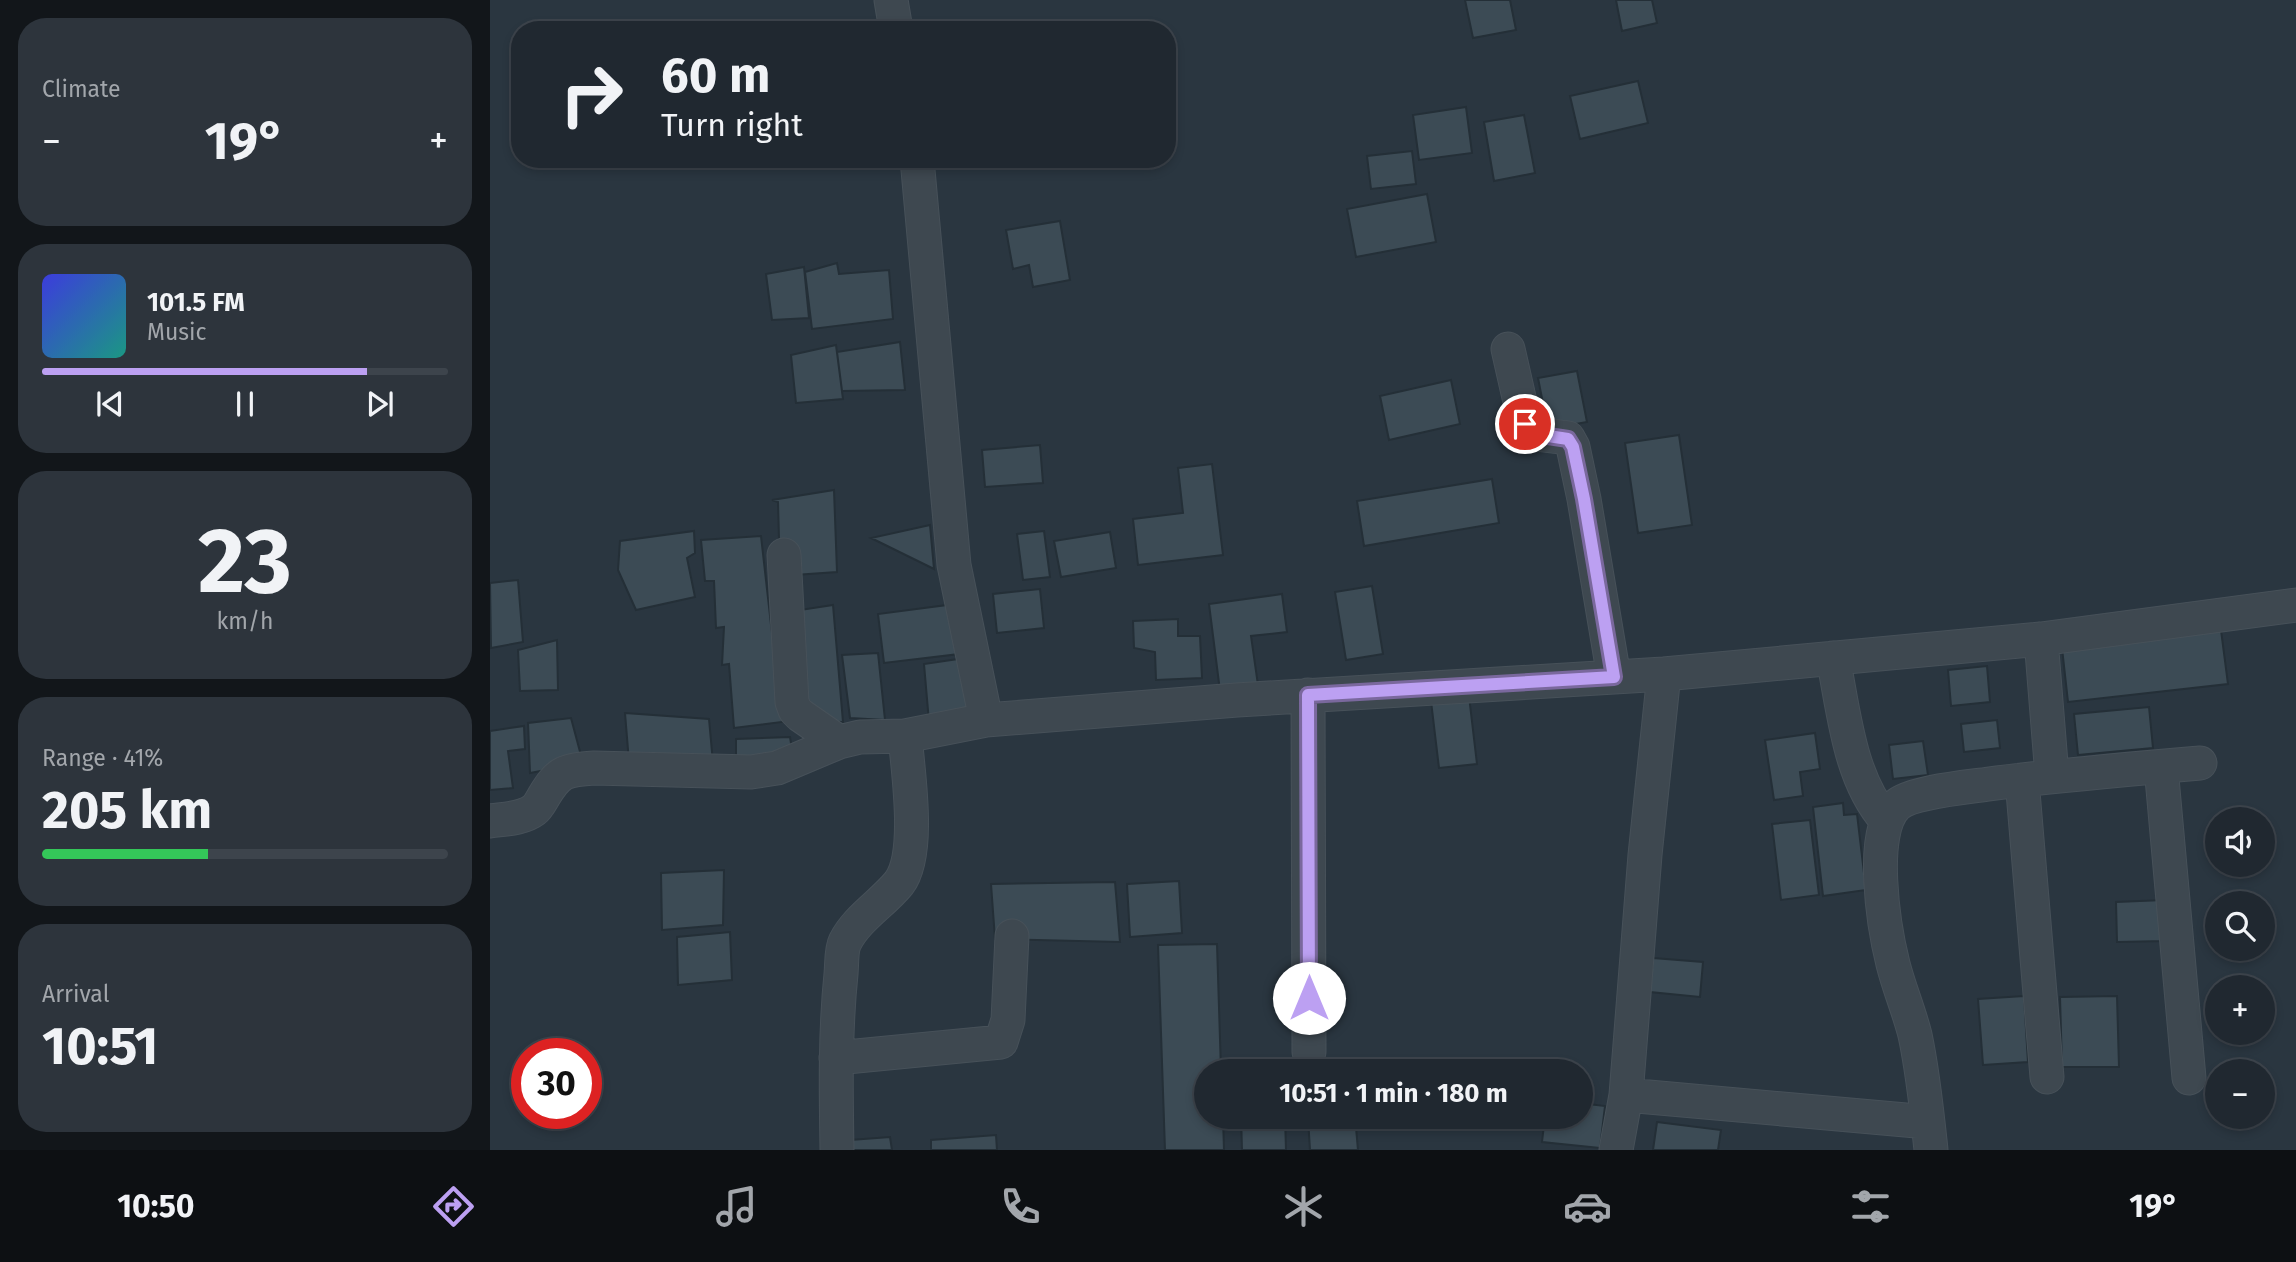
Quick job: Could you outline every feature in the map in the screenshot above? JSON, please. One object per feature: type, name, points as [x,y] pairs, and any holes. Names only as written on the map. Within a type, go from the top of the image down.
[{"type":"street","points":[[891,0],[895,21]]},
{"type":"street","points":[[918,168],[954,565],[986,720]]},
{"type":"street","points":[[1508,349],[1525,424],[1535,434],[1568,439],[1573,447],[1614,677]]},
{"type":"street","points":[[784,555],[792,702],[800,715],[839,742]]},
{"type":"street","points":[[490,821],[514,818],[536,809],[553,781],[570,770],[594,768],[751,772],[777,768],[839,742],[860,737],[905,736],[986,720],[1308,695],[1664,674],[2040,639],[2296,605]]},
{"type":"street","points":[[2040,639],[2037,778],[2047,1077]]},
{"type":"street","points":[[1833,658],[1849,738],[1862,781],[1874,806],[1886,820]]},
{"type":"street","points":[[1616,1150],[1626,1095],[1645,855],[1664,674]]},
{"type":"street","points":[[1308,695],[1309,1052]]},
{"type":"street","points":[[838,1150],[836,1058],[844,943],[873,907],[899,883],[909,864],[911,816],[905,736]]},
{"type":"street","points":[[1626,1095],[1929,1136],[1914,1033],[1893,963],[1881,889],[1881,850],[1886,820],[1898,804],[1917,796],[1958,788],[2200,763]]},
{"type":"street","points":[[2161,766],[2189,1078]]},
{"type":"street","points":[[836,1058],[1001,1042],[1008,1020],[1012,936]]},
{"type":"building","points":[[1465,0],[1510,0],[1516,30],[1473,38]]},
{"type":"building","points":[[1616,0],[1652,0],[1657,23],[1622,31]]},
{"type":"building","points":[[1638,81],[1648,123],[1580,139],[1570,96]]},
{"type":"building","points":[[1466,107],[1472,153],[1419,160],[1413,115]]},
{"type":"building","points":[[1524,115],[1535,173],[1494,181],[1484,122]]},
{"type":"building","points":[[1412,151],[1416,184],[1371,189],[1367,156]]},
{"type":"building","points":[[1427,194],[1436,242],[1356,257],[1347,209]]},
{"type":"building","points":[[1060,221],[1070,280],[1033,287],[1029,265],[1013,269],[1006,230]]},
{"type":"building","points":[[837,263],[839,274],[889,270],[893,319],[812,329],[805,272]]},
{"type":"building","points":[[804,267],[809,318],[772,320],[766,274]]},
{"type":"building","points":[[900,342],[905,390],[842,391],[837,352]]},
{"type":"building","points":[[836,345],[843,399],[796,403],[791,355]]},
{"type":"building","points":[[1577,371],[1587,422],[1548,429],[1538,378]]},
{"type":"building","points":[[1451,380],[1460,424],[1389,440],[1380,396]]},
{"type":"building","points":[[1679,435],[1692,525],[1638,533],[1625,443]]},
{"type":"building","points":[[1040,445],[1043,483],[985,487],[982,450]]},
{"type":"building","points":[[1212,464],[1223,555],[1138,565],[1133,519],[1183,513],[1178,468]]},
{"type":"building","points":[[1492,479],[1499,523],[1364,546],[1357,501]]},
{"type":"building","points":[[834,490],[837,572],[780,576],[778,502],[772,500]]},
{"type":"building","points":[[930,525],[934,569],[871,538]]},
{"type":"building","points":[[694,531],[695,553],[687,558],[695,597],[636,610],[618,570],[620,541]]},
{"type":"building","points":[[1044,531],[1050,577],[1023,580],[1017,534]]},
{"type":"building","points":[[1110,532],[1116,568],[1061,577],[1054,541]]},
{"type":"building","points":[[761,536],[782,722],[734,728],[729,664],[722,665],[724,627],[716,628],[714,581],[705,581],[701,540]]},
{"type":"building","points":[[518,580],[523,642],[491,648],[490,583]]},
{"type":"building","points":[[1372,586],[1383,654],[1346,660],[1335,592]]},
{"type":"building","points":[[1040,589],[1044,628],[997,633],[993,594]]},
{"type":"building","points":[[1282,594],[1287,632],[1251,636],[1258,685],[1220,691],[1209,604]]},
{"type":"building","points":[[955,604],[959,654],[884,663],[878,614]]},
{"type":"building","points":[[833,605],[843,722],[810,721],[800,610]]},
{"type":"building","points":[[1178,619],[1178,636],[1200,636],[1202,678],[1156,680],[1155,652],[1134,648],[1133,621]]},
{"type":"building","points":[[2221,630],[2228,684],[2068,702],[2062,648]]},
{"type":"building","points":[[557,640],[558,690],[520,691],[518,650]]},
{"type":"building","points":[[878,653],[885,720],[850,718],[842,655]]},
{"type":"building","points":[[965,658],[973,717],[929,722],[924,664]]},
{"type":"building","points":[[1987,666],[1990,702],[1951,706],[1948,670]]},
{"type":"building","points":[[1469,696],[1477,764],[1439,768],[1431,701]]},
{"type":"building","points":[[2149,707],[2153,748],[2078,755],[2074,714]]},
{"type":"building","points":[[625,713],[709,719],[713,763],[629,762]]},
{"type":"building","points":[[571,718],[583,763],[530,773],[528,723]]},
{"type":"building","points":[[1997,720],[2000,748],[1964,752],[1961,724]]},
{"type":"building","points":[[524,726],[525,749],[508,751],[513,788],[490,790],[490,731]]},
{"type":"building","points":[[1815,733],[1820,769],[1800,772],[1803,796],[1774,800],[1765,740]]},
{"type":"building","points":[[790,737],[794,762],[736,765],[736,739]]},
{"type":"building","points":[[1923,741],[1928,775],[1893,779],[1889,745]]},
{"type":"building","points":[[1843,803],[1844,815],[1857,814],[1866,890],[1823,896],[1813,807]]},
{"type":"building","points":[[1810,820],[1819,895],[1781,900],[1772,824]]},
{"type":"building","points":[[724,870],[723,925],[662,930],[661,873]]},
{"type":"building","points":[[1179,881],[1182,933],[1130,937],[1127,884]]},
{"type":"building","points":[[1115,882],[1120,942],[995,939],[991,884]]},
{"type":"building","points":[[2164,900],[2165,941],[2117,942],[2116,902]]},
{"type":"building","points":[[730,932],[732,980],[678,985],[677,937]]},
{"type":"building","points":[[1217,944],[1221,1059],[1194,1059],[1194,1129],[1223,1129],[1224,1150],[1165,1150],[1158,945]]},
{"type":"building","points":[[1653,958],[1703,962],[1700,997],[1650,992]]},
{"type":"building","points":[[2024,996],[2028,1062],[1983,1065],[1978,999]]},
{"type":"building","points":[[2117,996],[2119,1067],[2062,1067],[2060,997]]},
{"type":"building","points":[[1593,1105],[1605,1106],[1600,1148],[1542,1142],[1544,1129],[1593,1129]]},
{"type":"building","points":[[1657,1122],[1721,1130],[1718,1150],[1653,1150]]},
{"type":"building","points":[[1241,1129],[1285,1129],[1286,1150],[1242,1150]]},
{"type":"building","points":[[1309,1129],[1356,1129],[1358,1150],[1310,1150]]},
{"type":"building","points":[[996,1135],[997,1150],[931,1150],[931,1140]]},
{"type":"building","points":[[890,1137],[892,1150],[838,1150],[837,1141]]},
{"type":"route","points":[[1309,998],[1308,695],[1614,677],[1573,447],[1568,439],[1535,434],[1525,424]]}]
